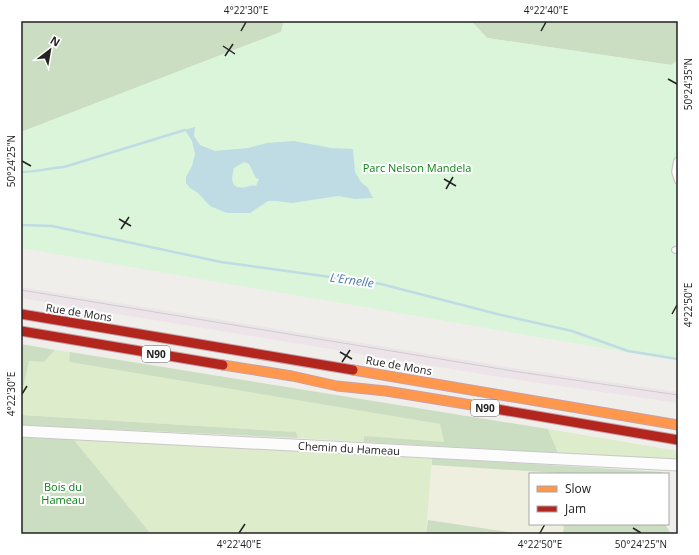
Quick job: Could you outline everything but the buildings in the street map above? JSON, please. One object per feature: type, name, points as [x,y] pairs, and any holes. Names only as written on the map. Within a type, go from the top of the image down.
[{"type":"highway","name":"Rue de Mons","points":[[21,314],[678,425]]},
{"type":"highway","name":"N90","points":[[21,331],[292,376],[337,386],[386,391],[678,440]]},
{"type":"street","name":"Chemin du Hameau","points":[[21,431],[678,465]]},
{"type":"lane","points":[[678,161],[675,172],[678,181]]},
{"type":"shaded area","points":[[21,287],[520,369],[678,392],[678,403],[518,380],[21,298]]},
{"type":"green space","points":[[21,21],[284,21],[281,32],[21,132]]},
{"type":"green space","name":"Parc Nelson Mandela","points":[[284,21],[471,21],[487,38],[671,65],[678,60],[678,361],[21,248],[21,132],[281,32]]},
{"type":"green space","points":[[471,21],[678,21],[678,60],[671,65],[487,38]]},
{"type":"green space","points":[[21,344],[55,350],[44,362],[29,361],[21,398]]},
{"type":"green space","points":[[55,350],[70,352],[69,362],[440,424],[444,443],[364,436],[364,442],[298,438],[296,432],[21,415],[21,398],[29,361],[44,362]]},
{"type":"green space","points":[[70,352],[548,429],[558,453],[364,442],[364,436],[444,442],[440,424],[69,362]]},
{"type":"green space","points":[[21,415],[296,432],[298,438],[21,425]]},
{"type":"green space","points":[[548,429],[678,451],[678,460],[558,453]]},
{"type":"green space","name":"Bois du Hameau","points":[[21,436],[73,439],[151,534],[21,534]]},
{"type":"green space","points":[[73,439],[432,458],[426,534],[151,534]]},
{"type":"green space","points":[[432,458],[663,473],[557,473],[432,465]]},
{"type":"green space","points":[[432,465],[557,473],[529,473],[529,525],[564,525],[563,534],[521,534],[428,520]]},
{"type":"green space","points":[[428,520],[521,534],[426,534]]},
{"type":"green space","points":[[564,525],[666,525],[671,534],[563,534]]},
{"type":"water","points":[[195,127],[194,136],[200,145],[215,151],[248,148],[267,143],[294,141],[331,148],[353,149],[355,172],[361,182],[368,188],[373,198],[355,199],[338,196],[292,203],[268,201],[250,213],[227,213],[210,206],[186,183],[186,177],[192,166],[195,154],[192,141],[185,130]],"holes":[[[244,162],[249,164],[256,178],[259,179],[256,186],[237,187],[234,185],[232,180],[234,168]]]},
{"type":"waterway","points":[[21,172],[64,167],[185,130]]},
{"type":"waterway","name":"L'Ernelle","points":[[21,225],[52,226],[221,262],[381,284],[497,314],[572,331],[628,351],[678,359]]},
{"type":"tram line","points":[[21,290],[519,372],[678,395]]},
{"type":"traffic: slow","points":[[223,365],[292,376],[337,386],[386,391],[496,409]]},
{"type":"traffic: slow","points":[[353,370],[678,425]]},
{"type":"traffic: jam","points":[[21,314],[353,370]]},
{"type":"traffic: jam","points":[[21,331],[223,365]]},
{"type":"traffic: jam","points":[[496,409],[678,440]]}]
